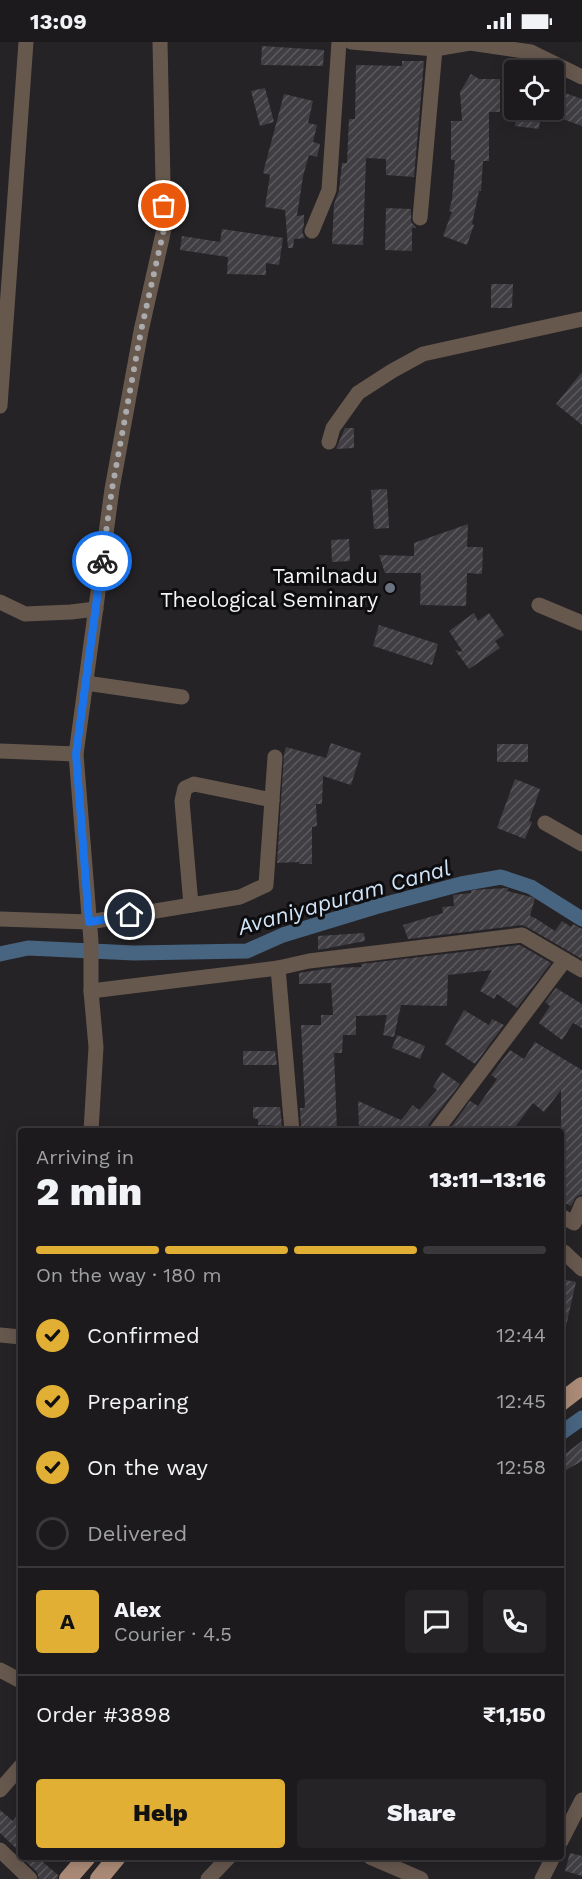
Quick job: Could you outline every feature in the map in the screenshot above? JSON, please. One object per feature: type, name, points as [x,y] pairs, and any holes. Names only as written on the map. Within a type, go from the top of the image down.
[{"type":"main road","points":[[564,1400],[582,1386]]},
{"type":"main road","points":[[68,1879],[84,1860]]},
{"type":"main road","points":[[99,1879],[115,1860]]},
{"type":"street","points":[[0,406],[26,42]]},
{"type":"street","points":[[91,1128],[96,1047],[91,991],[91,942],[76,754],[114,478],[141,331],[164,229],[160,42]]},
{"type":"street","points":[[312,231],[329,190],[339,42]]},
{"type":"street","points":[[351,42],[435,49],[470,43],[533,47],[582,77]]},
{"type":"street","points":[[420,218],[435,49]]},
{"type":"street","points":[[329,442],[333,428],[358,393],[392,370],[423,354],[582,319]]},
{"type":"street","points":[[0,602],[25,614],[96,609]]},
{"type":"street","points":[[539,605],[582,623]]},
{"type":"street","points":[[86,683],[182,697]]},
{"type":"street","points":[[0,751],[76,754]]},
{"type":"street","points":[[0,919],[89,922],[240,897],[266,885],[275,757]]},
{"type":"street","points":[[191,905],[182,801],[185,788],[194,784],[272,800]]},
{"type":"street","points":[[545,823],[582,844]]},
{"type":"street","points":[[91,991],[522,935],[582,970]]},
{"type":"street","points":[[438,1128],[566,960]]},
{"type":"street","points":[[278,968],[292,1128]]},
{"type":"street","points":[[564,1218],[574,1223],[582,1204]]},
{"type":"street","points":[[564,1252],[582,1269]]},
{"type":"street","points":[[0,1335],[18,1337]]},
{"type":"street","points":[[0,1670],[18,1679]]},
{"type":"street","points":[[0,1790],[18,1769]]},
{"type":"street","points":[[564,1835],[582,1800]]},
{"type":"street","points":[[0,1850],[30,1879]]},
{"type":"street","points":[[208,1879],[226,1860]]},
{"type":"street","points":[[377,1860],[421,1879]]},
{"type":"street","points":[[542,1879],[552,1860]]},
{"type":"building","points":[[262,46],[324,50],[323,66],[261,65]]},
{"type":"building","points":[[402,61],[424,61],[414,177],[386,175],[386,159],[366,158],[363,245],[332,244],[334,204],[339,191],[342,163],[347,163],[349,119],[355,119],[356,65],[402,66]]},
{"type":"building","points":[[471,74],[479,79],[500,79],[500,112],[489,112],[489,161],[483,161],[481,191],[479,191],[472,224],[474,225],[467,245],[443,236],[452,212],[449,211],[455,160],[451,160],[451,121],[462,121],[460,92]]},
{"type":"building","points":[[265,88],[274,122],[260,126],[251,91]]},
{"type":"building","points":[[564,93],[582,99],[582,126],[564,120]]},
{"type":"building","points":[[284,94],[313,101],[308,123],[317,125],[313,142],[320,144],[317,157],[309,155],[303,176],[297,216],[304,215],[302,232],[305,238],[294,239],[293,248],[288,248],[285,210],[265,207],[270,175],[263,173]]},
{"type":"building","points":[[516,120],[540,120],[539,129],[515,126]]},
{"type":"building","points":[[386,208],[411,209],[411,222],[416,227],[412,228],[412,251],[385,250]]},
{"type":"building","points":[[222,229],[283,238],[279,265],[266,263],[266,275],[227,274],[228,257],[180,250],[182,236],[220,242]]},
{"type":"building","points":[[491,284],[513,284],[512,308],[491,308]]},
{"type":"building","points":[[582,372],[582,425],[556,404]]},
{"type":"building","points":[[345,428],[354,428],[354,448],[336,449]]},
{"type":"building","points":[[387,489],[389,528],[374,529],[371,490]]},
{"type":"building","points":[[468,524],[467,547],[483,547],[482,574],[467,573],[466,606],[420,605],[421,573],[385,573],[379,555],[414,556],[414,543]]},
{"type":"building","points":[[349,539],[350,561],[332,562],[331,540]]},
{"type":"building","points":[[474,613],[478,621],[489,613],[504,635],[495,641],[500,648],[469,669],[455,650],[463,652],[449,631]]},
{"type":"building","points":[[379,625],[438,644],[432,665],[373,646]]},
{"type":"building","points":[[331,743],[361,753],[351,785],[323,776],[322,804],[316,804],[317,826],[312,827],[312,864],[277,863],[286,747],[326,758]]},
{"type":"building","points":[[497,744],[528,744],[528,762],[497,762]]},
{"type":"building","points":[[515,779],[540,789],[529,821],[532,822],[525,839],[497,828]]},
{"type":"building","points":[[508,888],[507,891],[535,898],[530,916],[555,931],[562,921],[571,927],[573,924],[582,929],[582,959],[522,925],[408,939],[403,925],[443,913],[442,907],[454,906],[453,895],[471,893],[471,890]]},
{"type":"building","points":[[364,933],[365,941],[318,950],[318,936]]},
{"type":"building","points":[[520,945],[551,963],[517,1008],[497,994],[494,999],[480,991],[492,970],[448,975],[447,1006],[401,1005],[394,1037],[383,1035],[387,1015],[356,1016],[356,1035],[343,1035],[342,1053],[334,1053],[337,1128],[303,1128],[301,1126],[300,1108],[305,1106],[301,1025],[321,1025],[321,1015],[333,1015],[331,983],[299,984],[299,973],[331,968],[362,967],[361,964]]},
{"type":"building","points":[[556,988],[582,1004],[582,1028],[573,1023],[562,1040],[539,1023],[550,1006],[545,1002]]},
{"type":"building","points":[[464,1010],[489,1025],[492,1019],[504,1025],[475,1064],[445,1044]]},
{"type":"building","points":[[397,1035],[425,1046],[420,1059],[392,1048]]},
{"type":"building","points":[[535,1042],[582,1070],[582,1194],[576,1197],[571,1206],[564,1202],[564,1128],[561,1128],[561,1090],[544,1112],[533,1103],[514,1128],[450,1128],[470,1101],[478,1106],[497,1079],[491,1075],[510,1050],[524,1059]]},
{"type":"building","points":[[243,1051],[275,1051],[277,1065],[243,1065]]},
{"type":"building","points":[[442,1072],[460,1084],[427,1128],[359,1128],[358,1101],[401,1120],[413,1105],[419,1110],[437,1090],[433,1087]]},
{"type":"building","points":[[253,1107],[280,1107],[282,1126],[258,1125],[258,1119],[253,1118]]},
{"type":"building","points":[[564,1280],[576,1282],[566,1326],[564,1326]]},
{"type":"building","points":[[582,1441],[582,1461],[564,1471],[564,1455]]},
{"type":"building","points":[[0,1810],[13,1821],[18,1814],[18,1850],[0,1833]]},
{"type":"building","points":[[570,1853],[582,1856],[582,1876],[565,1871]]},
{"type":"building","points":[[24,1860],[40,1860],[58,1875],[57,1879],[39,1879],[37,1872]]},
{"type":"waterway","name":"Avaniyapuram Canal","points":[[0,954],[28,948],[134,953],[247,951],[283,935],[375,907],[461,884],[501,877],[531,887],[582,919]]},
{"type":"waterway","points":[[564,1431],[582,1418]]},
{"type":"way so far","points":[[102,561],[112,489],[141,331],[164,229],[164,206]]},
{"type":"place","name":"Tamilnadu Theological Seminary","points":[[390,588]]},
{"type":"route","points":[[102,561],[76,754],[89,922],[130,915]]}]
